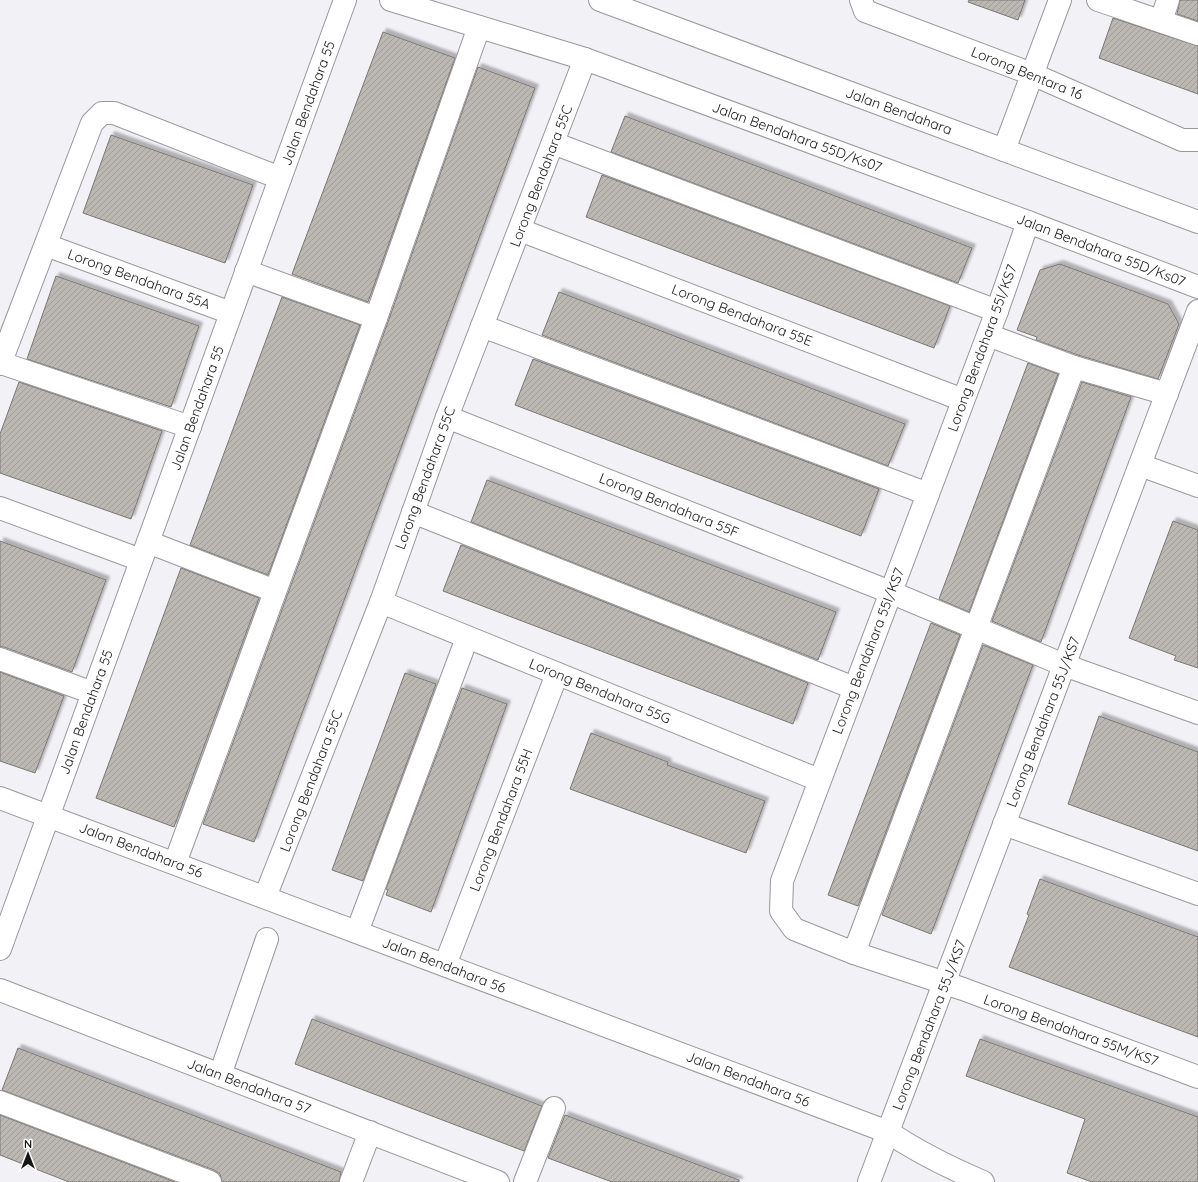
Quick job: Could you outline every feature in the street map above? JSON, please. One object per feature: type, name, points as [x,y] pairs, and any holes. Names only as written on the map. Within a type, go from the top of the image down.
[{"type":"street","name":"Jalan Bendahara 55","points":[[0,948],[345,0]]},
{"type":"street","name":"Jalan Bendahara 55D/Ks07","points":[[391,0],[585,59],[1028,222],[1198,287]]},
{"type":"street","name":"Jalan Bendahara","points":[[600,0],[1198,222]]},
{"type":"street","name":"Lorong Bentara 16","points":[[861,0],[865,11],[1032,74],[1182,140],[1198,140]]},
{"type":"street","points":[[1004,150],[1060,0]]},
{"type":"street","points":[[1098,0],[1198,34]]},
{"type":"street","points":[[1161,21],[1168,0]]},
{"type":"street","points":[[175,863],[376,318],[479,27]]},
{"type":"street","name":"Lorong Bendahara 55C","points":[[265,897],[381,602],[447,417],[585,59]]},
{"type":"street","points":[[190,427],[0,363],[92,123],[102,112],[114,113],[280,178]]},
{"type":"street","points":[[553,143],[997,311]]},
{"type":"street","name":"Lorong Bendahara 55I/KS7","points":[[945,982],[854,953],[794,929],[781,911],[782,881],[997,311],[1028,222]]},
{"type":"street","name":"Lorong Bendahara 55E","points":[[520,230],[963,400]]},
{"type":"street","name":"Lorong Bendahara 55A","points":[[46,245],[231,313]]},
{"type":"street","points":[[246,271],[376,318]]},
{"type":"street","name":"Lorong Bendahara 55J/KS7","points":[[869,1182],[1198,311]]},
{"type":"street","points":[[482,326],[928,494]]},
{"type":"street","points":[[988,335],[1074,367],[1167,394]]},
{"type":"street","points":[[854,953],[1074,367]]},
{"type":"street","name":"Lorong Bendahara 55F","points":[[447,417],[890,592],[1064,666],[1198,713]]},
{"type":"street","points":[[1140,465],[1198,486]]},
{"type":"street","points":[[0,508],[275,590]]},
{"type":"street","points":[[413,512],[854,688]]},
{"type":"street","name":"Lorong Bendahara 55G","points":[[381,602],[819,780]]},
{"type":"street","points":[[357,932],[467,638]]},
{"type":"street","points":[[0,659],[93,693]]},
{"type":"street","name":"Lorong Bendahara 55H","points":[[445,965],[557,674]]},
{"type":"street","name":"Jalan Bendahara 56","points":[[0,798],[888,1132],[942,1164],[982,1182]]},
{"type":"street","points":[[1004,824],[1198,894]]},
{"type":"street","points":[[220,1075],[267,939]]},
{"type":"street","name":"Lorong Bendahara 55M/KS7","points":[[945,982],[1198,1077]]},
{"type":"street","name":"Jalan Bendahara 57","points":[[0,990],[498,1182]]},
{"type":"street","points":[[0,1102],[210,1182]]},
{"type":"street","points":[[525,1182],[554,1108]]},
{"type":"street","points":[[351,1182],[370,1132]]},
{"type":"building","points":[[969,0],[1025,0],[1018,20],[968,2]]},
{"type":"building","points":[[1180,0],[1198,0],[1198,21],[1177,14]]},
{"type":"building","points":[[1113,18],[1198,46],[1198,94],[1099,58]]},
{"type":"building","points":[[383,32],[455,58],[368,302],[292,274]]},
{"type":"building","points":[[478,67],[535,88],[254,842],[203,824],[388,322]]},
{"type":"building","points":[[625,116],[972,248],[958,283],[611,152]]},
{"type":"building","points":[[111,135],[253,185],[225,263],[83,213]]},
{"type":"building","points":[[602,175],[950,306],[934,348],[586,217]]},
{"type":"building","points":[[1060,264],[1168,304],[1179,324],[1158,379],[1078,355],[1036,340],[1037,337],[1017,330],[1040,270]]},
{"type":"building","points":[[56,276],[199,326],[171,407],[27,359]]},
{"type":"building","points":[[559,292],[905,424],[888,466],[542,335]]},
{"type":"building","points":[[282,297],[360,325],[268,575],[190,545]]},
{"type":"building","points":[[533,359],[879,489],[861,536],[515,405]]},
{"type":"building","points":[[1028,363],[1058,374],[969,612],[939,599]]},
{"type":"building","points":[[19,382],[162,431],[131,519],[0,473],[0,434]]},
{"type":"building","points":[[1082,382],[1131,397],[1041,642],[992,621]]},
{"type":"building","points":[[487,480],[836,612],[818,660],[471,522]]},
{"type":"building","points":[[1173,521],[1198,530],[1198,668],[1174,660],[1176,656],[1129,638]]},
{"type":"building","points":[[0,541],[106,580],[72,672],[4,647],[0,647]]},
{"type":"building","points":[[461,545],[808,683],[793,724],[443,591]]},
{"type":"building","points":[[181,568],[259,598],[174,827],[96,798]]},
{"type":"building","points":[[931,623],[960,635],[858,906],[828,895]]},
{"type":"building","points":[[983,645],[1033,665],[931,934],[882,915]]},
{"type":"building","points":[[0,672],[64,696],[35,773],[0,761]]},
{"type":"building","points":[[405,673],[436,684],[363,881],[332,870]]},
{"type":"building","points":[[462,688],[507,704],[431,912],[386,895],[388,890],[386,889]]},
{"type":"building","points":[[1099,716],[1198,752],[1198,851],[1068,804]]},
{"type":"building","points":[[591,733],[668,762],[667,765],[765,801],[746,853],[570,789]]},
{"type":"building","points":[[1040,879],[1198,937],[1198,1037],[1009,967],[1029,915],[1027,914]]},
{"type":"building","points":[[312,1019],[542,1106],[524,1151],[295,1064]]},
{"type":"building","points":[[980,1039],[1198,1117],[1198,1182],[1092,1182],[1067,1173],[1085,1119],[966,1076]]},
{"type":"building","points":[[18,1048],[341,1172],[339,1182],[222,1182],[220,1174],[214,1170],[2,1090]]},
{"type":"building","points":[[0,1115],[175,1182],[69,1182],[0,1155]]},
{"type":"building","points":[[565,1115],[739,1180],[739,1182],[612,1182],[548,1158]]}]
